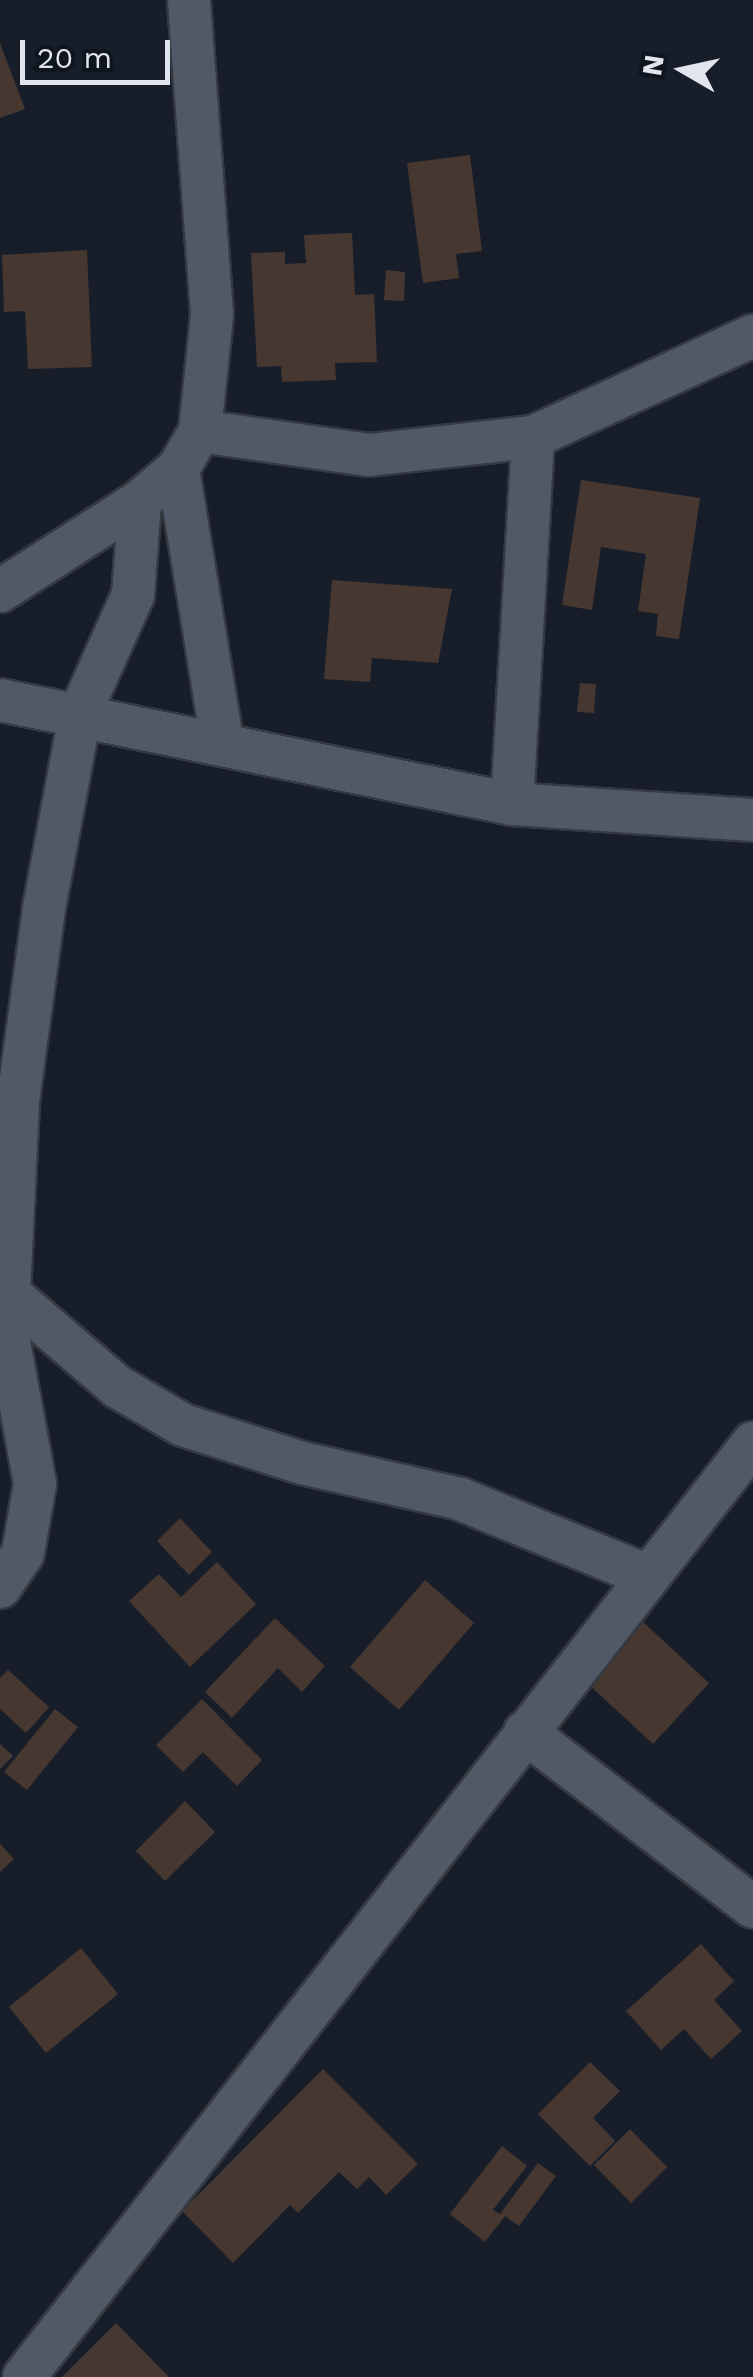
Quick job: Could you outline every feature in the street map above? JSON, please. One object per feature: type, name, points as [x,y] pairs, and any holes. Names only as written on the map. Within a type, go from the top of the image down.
[{"type":"street","points":[[0,591],[140,501],[178,469],[200,431],[212,314],[189,0]]},
{"type":"street","points":[[200,431],[369,454],[533,437],[753,336]]},
{"type":"street","points":[[512,804],[533,437]]},
{"type":"street","points":[[178,469],[222,740]]},
{"type":"street","points":[[0,1587],[23,1553],[35,1484],[3,1291],[18,1101],[44,908],[81,712],[133,595],[140,501]]},
{"type":"street","points":[[0,700],[222,740],[350,774],[512,804],[753,820]]},
{"type":"street","points":[[3,1291],[118,1387],[183,1426],[302,1463],[460,1499],[648,1576]]},
{"type":"street","points":[[24,2377],[753,1443]]},
{"type":"street","points":[[525,1732],[753,1907]]},
{"type":"building","points":[[0,43],[25,109],[0,118]]},
{"type":"building","points":[[470,155],[482,251],[456,254],[459,278],[423,283],[407,163]]},
{"type":"building","points":[[352,233],[355,295],[374,294],[377,362],[335,363],[336,380],[282,382],[281,366],[257,367],[251,253],[285,252],[285,264],[306,263],[304,235]]},
{"type":"building","points":[[87,250],[92,367],[28,369],[25,311],[4,312],[2,255]]},
{"type":"building","points":[[386,270],[405,272],[404,301],[384,300]]},
{"type":"building","points":[[581,480],[700,498],[679,639],[656,636],[658,614],[638,611],[646,554],[601,547],[592,610],[562,605]]},
{"type":"building","points":[[332,580],[452,589],[438,663],[372,658],[370,682],[324,679]]},
{"type":"building","points":[[580,683],[596,684],[594,713],[577,712]]},
{"type":"building","points":[[180,1518],[212,1552],[189,1575],[157,1541]]},
{"type":"building","points":[[217,1562],[256,1604],[190,1667],[129,1601],[159,1574],[181,1597]]},
{"type":"building","points":[[425,1580],[474,1623],[399,1710],[350,1667]]},
{"type":"building","points":[[275,1618],[325,1666],[302,1692],[278,1668],[232,1718],[205,1692]]},
{"type":"building","points":[[641,1620],[709,1683],[653,1744],[586,1682]]},
{"type":"building","points":[[8,1670],[49,1707],[26,1733],[0,1709],[0,1678]]},
{"type":"building","points":[[202,1699],[262,1760],[237,1786],[203,1752],[183,1772],[156,1745]]},
{"type":"building","points":[[55,1709],[78,1727],[27,1790],[4,1772]]},
{"type":"building","points":[[0,1744],[13,1756],[0,1769]]},
{"type":"building","points":[[185,1801],[215,1832],[165,1881],[136,1851]]},
{"type":"building","points":[[0,1844],[14,1859],[0,1872]]},
{"type":"building","points":[[701,1944],[734,1981],[714,2000],[742,2031],[711,2059],[684,2029],[661,2050],[626,2011]]},
{"type":"building","points":[[81,1948],[118,1994],[46,2053],[9,2007]]},
{"type":"building","points":[[590,2062],[620,2091],[593,2118],[615,2141],[590,2166],[538,2114]]},
{"type":"building","points":[[323,2069],[418,2164],[386,2195],[369,2177],[357,2189],[339,2172],[298,2213],[290,2205],[233,2263],[182,2211]]},
{"type":"building","points":[[630,2129],[667,2167],[631,2203],[594,2165]]},
{"type":"building","points":[[502,2146],[527,2166],[493,2210],[500,2214],[538,2163],[556,2176],[519,2226],[505,2216],[485,2242],[450,2214]]},
{"type":"building","points":[[116,2323],[169,2377],[62,2377]]}]
